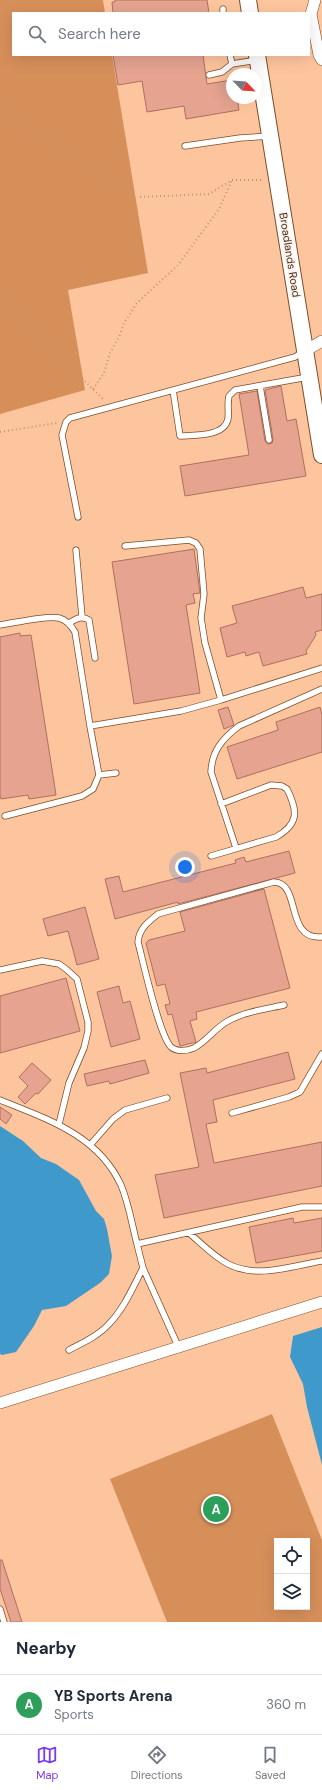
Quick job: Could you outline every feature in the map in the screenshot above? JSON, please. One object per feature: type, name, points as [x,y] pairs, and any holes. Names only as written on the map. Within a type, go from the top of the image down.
[{"type":"main road","points":[[248,0],[250,12]]},
{"type":"main road","name":"Broadlands Road","points":[[257,58],[322,455]]},
{"type":"street","points":[[315,0],[311,14],[319,55],[322,60]]},
{"type":"street","points":[[305,351],[322,341]]},
{"type":"street","points":[[0,1402],[322,1302]]},
{"type":"lane","points":[[230,56],[232,64]]},
{"type":"lane","points":[[209,75],[222,72],[232,64],[257,58]]},
{"type":"lane","points":[[185,146],[240,138],[270,136]]},
{"type":"lane","points":[[78,516],[62,435],[66,422],[76,416],[110,406],[295,357],[305,351]]},
{"type":"lane","points":[[173,390],[180,436],[216,432],[224,428],[228,417],[228,401],[235,390],[309,377]]},
{"type":"lane","points":[[260,386],[269,440]]},
{"type":"lane","points":[[125,546],[189,540],[196,543],[200,549],[204,594],[201,618],[205,643],[221,700]]},
{"type":"lane","points":[[76,550],[82,617]]},
{"type":"lane","points":[[0,626],[54,617],[65,620],[75,632],[99,775],[93,789],[82,796],[5,816]]},
{"type":"lane","points":[[69,623],[82,617],[90,622],[95,658]]},
{"type":"lane","points":[[90,726],[180,711],[221,700],[322,668]]},
{"type":"lane","points":[[236,848],[211,772],[211,762],[220,743],[239,726],[322,689]]},
{"type":"lane","points":[[99,775],[116,773]]},
{"type":"lane","points":[[211,856],[276,837],[285,832],[294,821],[296,815],[290,795],[287,789],[282,786],[271,785],[221,804]]},
{"type":"lane","points":[[284,1005],[229,1020],[194,1048],[186,1050],[175,1049],[168,1042],[160,1027],[138,942],[139,934],[143,927],[158,914],[274,882],[279,882],[286,887],[301,929],[309,936],[322,937]]},
{"type":"lane","points":[[0,970],[42,961],[59,964],[77,979],[88,1022],[88,1031],[84,1048],[70,1083],[59,1124]]},
{"type":"lane","points":[[232,1113],[290,1097],[300,1092],[322,1054]]},
{"type":"lane","points":[[91,1144],[113,1119],[125,1110],[167,1098]]},
{"type":"lane","points":[[0,1100],[59,1124],[76,1133],[91,1144],[108,1163],[120,1185],[143,1268],[178,1346]]},
{"type":"lane","points":[[137,1244],[302,1207],[322,1207]]},
{"type":"lane","points":[[189,1233],[220,1259],[242,1270],[263,1272],[322,1261]]},
{"type":"lane","points":[[69,1350],[96,1335],[108,1325],[126,1300],[143,1268]]},
{"type":"lane","points":[[0,1609],[3,1622]]},
{"type":"path","points":[[0,109],[131,194]]},
{"type":"path","points":[[93,389],[104,373],[110,353],[119,337],[124,323],[137,303],[178,265],[220,209],[232,180]]},
{"type":"path","points":[[140,197],[209,194],[232,180],[277,181]]},
{"type":"path","points":[[0,291],[21,318],[110,406]]},
{"type":"path","points":[[0,432],[66,422]]},
{"type":"shaded area","points":[[0,0],[103,0],[105,12],[12,12],[12,56],[112,56],[148,273],[68,290],[85,390],[0,414]]},
{"type":"shaded area","points":[[272,1414],[322,1540],[322,1622],[167,1622],[110,1479]]},
{"type":"water","points":[[0,1126],[23,1141],[41,1158],[56,1164],[79,1180],[96,1211],[104,1219],[112,1256],[109,1274],[100,1283],[66,1306],[42,1310],[34,1326],[16,1352],[2,1355],[0,1354]]},
{"type":"water","points":[[322,1327],[322,1465],[307,1407],[303,1384],[290,1357],[293,1336]]},
{"type":"building","points":[[115,0],[207,0],[209,12],[113,12],[112,2],[115,2]]},
{"type":"building","points":[[113,56],[203,56],[207,84],[226,81],[226,104],[238,104],[239,110],[186,119],[184,106],[147,112],[142,81],[118,85]]},
{"type":"building","points":[[281,386],[287,421],[296,419],[306,476],[185,496],[180,466],[249,455],[239,394],[257,391],[265,441],[268,444],[272,443],[273,439],[265,390]]},
{"type":"building","points":[[194,549],[200,593],[193,594],[195,603],[186,605],[200,693],[134,704],[112,562]]},
{"type":"building","points":[[303,587],[306,598],[322,594],[322,630],[315,632],[316,635],[306,651],[307,654],[263,666],[259,652],[246,656],[245,652],[227,657],[220,628],[237,623],[232,606]]},
{"type":"building","points":[[20,633],[20,636],[31,635],[56,795],[29,799],[28,795],[1,799],[0,637]]},
{"type":"building","points":[[228,707],[234,725],[224,729],[218,710]]},
{"type":"building","points":[[320,707],[322,715],[322,752],[237,779],[227,747],[278,730],[276,722]]},
{"type":"building","points":[[289,851],[295,873],[115,919],[105,879],[119,876],[123,892],[236,863],[235,860],[244,857],[246,862]]},
{"type":"building","points":[[264,889],[290,988],[196,1012],[197,1019],[190,1021],[196,1042],[180,1046],[172,1014],[168,1015],[165,1005],[170,1004],[165,984],[157,986],[146,943],[149,940],[185,931],[180,912]]},
{"type":"building","points":[[85,907],[99,959],[77,965],[68,931],[48,936],[43,919]]},
{"type":"building","points":[[66,978],[80,1031],[0,1053],[0,996]]},
{"type":"building","points":[[119,986],[123,1003],[130,1001],[140,1039],[111,1047],[97,992]]},
{"type":"building","points":[[288,1052],[295,1079],[213,1100],[217,1122],[206,1124],[214,1163],[322,1142],[322,1186],[164,1218],[155,1175],[199,1167],[180,1073],[206,1068],[207,1073]]},
{"type":"building","points":[[145,1060],[149,1073],[110,1084],[109,1081],[87,1086],[84,1074]]},
{"type":"building","points":[[32,1063],[51,1080],[38,1094],[36,1093],[25,1104],[18,1097],[28,1086],[19,1077]]},
{"type":"building","points":[[0,1107],[12,1115],[6,1124],[0,1119]]},
{"type":"building","points":[[293,1218],[294,1223],[322,1218],[322,1251],[256,1263],[249,1227]]},
{"type":"building","points":[[0,1560],[2,1560],[22,1622],[11,1622],[0,1589]]},
{"type":"place","name":"YB Sports Arena","points":[[216,1509]]}]
